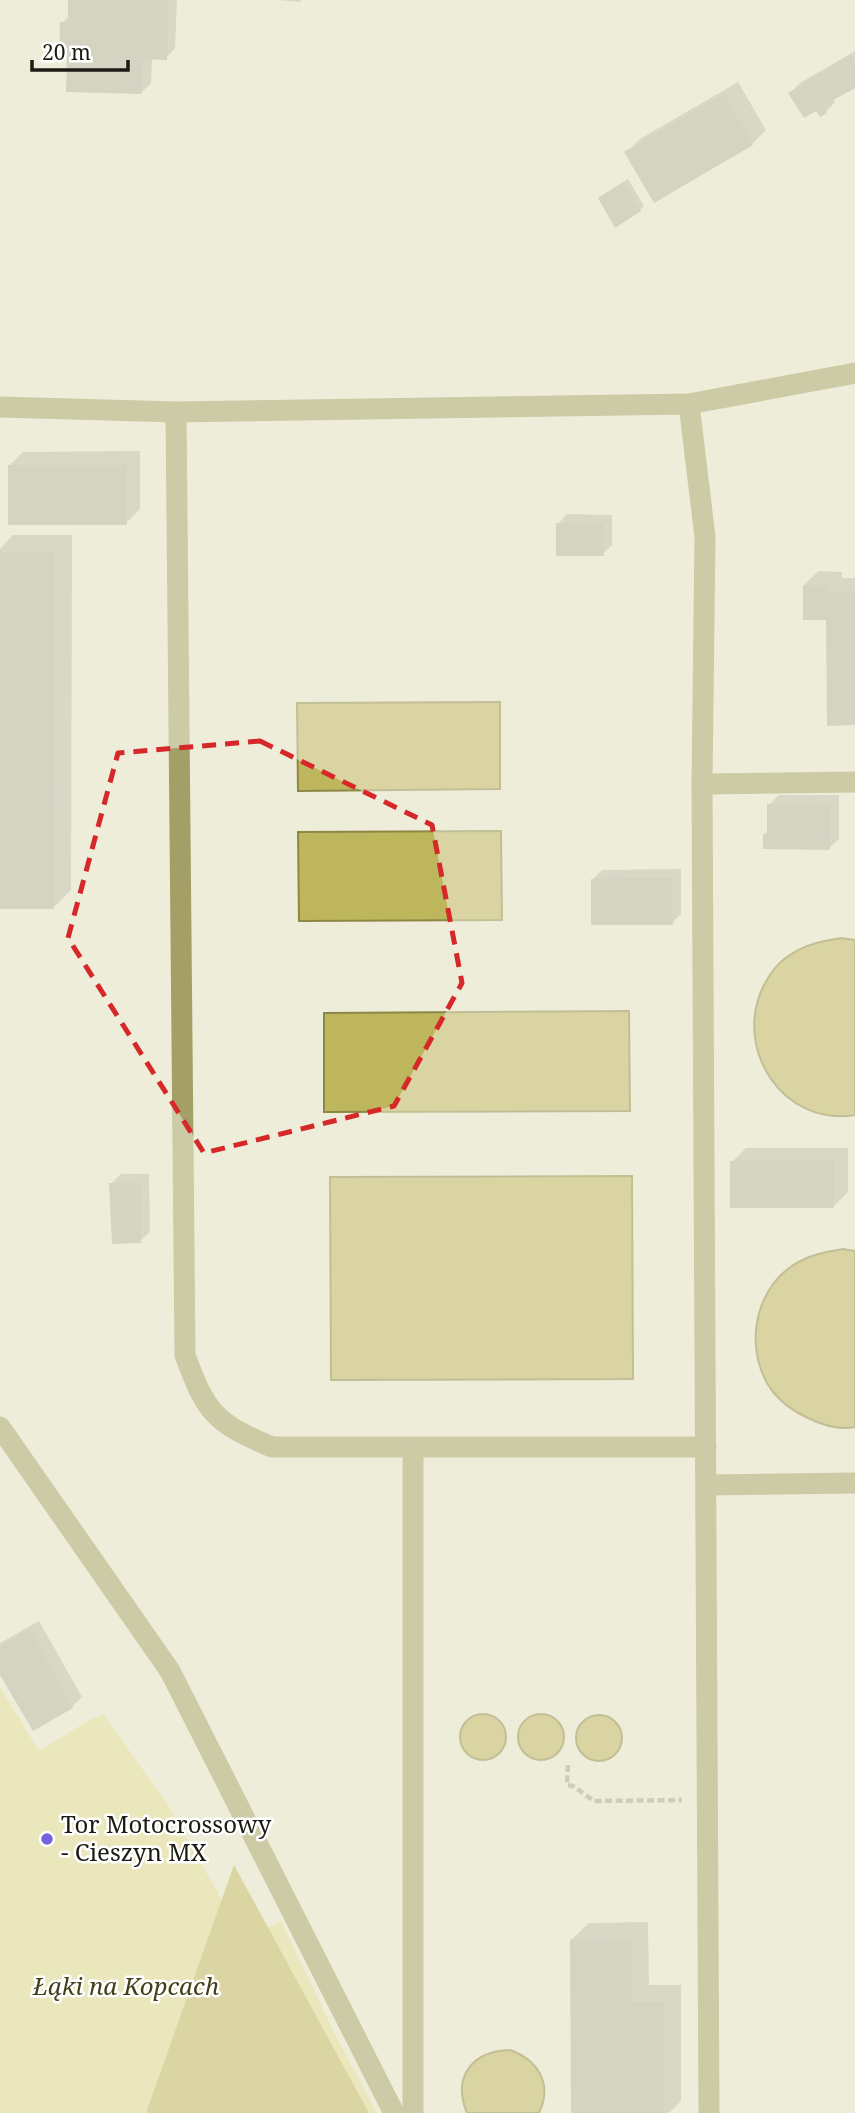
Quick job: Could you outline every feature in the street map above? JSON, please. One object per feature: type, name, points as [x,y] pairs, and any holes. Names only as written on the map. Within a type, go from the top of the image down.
[{"type":"lane","points":[[0,407],[176,412],[689,404],[855,373]]},
{"type":"lane","points":[[689,404],[705,537],[702,784],[709,2113]]},
{"type":"lane","points":[[176,412],[185,1355],[197,1388],[211,1412],[240,1433],[272,1447],[706,1447]]},
{"type":"lane","points":[[702,784],[855,782]]},
{"type":"lane","points":[[0,1427],[170,1671],[394,2113]]},
{"type":"lane","points":[[412,1448],[414,2113]]},
{"type":"lane","points":[[707,1485],[855,1483]]},
{"type":"path","points":[[568,1765],[567,1785],[573,1786],[594,1801],[708,1800]]},
{"type":"highlighted area","points":[[260,741],[432,825],[462,983],[394,1106],[204,1153],[68,938],[118,753]]},
{"type":"green space","name":"Łąki na Kopcach","points":[[0,1687],[39,1751],[91,1719],[104,1715],[168,1805],[244,1939],[281,1921],[337,2038],[377,2113],[0,2113]]},
{"type":"shaded area","points":[[500,702],[500,789],[298,791],[297,703]]},
{"type":"shaded area","points":[[501,831],[502,920],[299,921],[298,832]]},
{"type":"shaded area","points":[[841,938],[855,940],[855,1115],[829,1116],[806,1109],[787,1096],[771,1079],[760,1058],[755,1035],[755,1011],[763,987],[782,961],[808,946]]},
{"type":"shaded area","points":[[629,1011],[630,1111],[324,1112],[324,1013]]},
{"type":"shaded area","points":[[632,1176],[633,1379],[331,1380],[330,1177]]},
{"type":"shaded area","points":[[843,1249],[855,1251],[855,1427],[849,1428],[813,1421],[780,1400],[764,1377],[756,1343],[761,1308],[768,1292],[779,1278],[804,1259]]},
{"type":"shaded area","points":[[483,1714],[499,1721],[506,1737],[499,1753],[483,1760],[467,1753],[460,1737],[467,1721]]},
{"type":"shaded area","points":[[541,1714],[557,1721],[564,1737],[557,1753],[541,1760],[525,1753],[518,1737],[525,1721]]},
{"type":"shaded area","points":[[599,1715],[615,1722],[622,1738],[615,1754],[599,1761],[583,1754],[576,1738],[583,1722]]},
{"type":"shaded area","points":[[234,1865],[369,2113],[146,2113]]},
{"type":"shaded area","points":[[510,2050],[528,2060],[540,2074],[544,2092],[539,2113],[467,2113],[462,2088],[469,2068],[485,2055]]},
{"type":"building","points":[[68,0],[168,0],[167,60],[143,59],[142,94],[66,92],[67,57],[59,57],[60,22],[68,22]]},
{"type":"building","points":[[851,55],[855,61],[855,88],[823,106],[827,113],[820,117],[816,111],[804,118],[788,93]]},
{"type":"building","points":[[724,94],[753,145],[654,203],[624,152]]},
{"type":"building","points":[[623,182],[641,211],[615,228],[598,198]]},
{"type":"building","points":[[8,465],[127,465],[127,525],[8,525]]},
{"type":"building","points":[[556,523],[603,523],[604,556],[556,556]]},
{"type":"building","points":[[0,552],[55,552],[54,909],[0,909]]},
{"type":"building","points":[[803,585],[829,585],[829,592],[855,591],[855,725],[827,726],[826,620],[803,620]]},
{"type":"building","points":[[767,804],[831,804],[830,850],[763,849],[763,834],[767,833]]},
{"type":"building","points":[[672,878],[673,925],[591,925],[591,879]]},
{"type":"building","points":[[730,1161],[835,1161],[834,1208],[730,1208]]},
{"type":"building","points":[[109,1183],[141,1183],[141,1243],[112,1244]]},
{"type":"building","points":[[30,1630],[73,1708],[33,1731],[0,1675],[0,1646]]},
{"type":"building","points":[[631,1939],[632,2002],[664,2002],[664,2113],[571,2113],[570,1940]]},
{"type":"place","name":"Tor Motocrossowy - Cieszyn MX","points":[[47,1839]]}]
